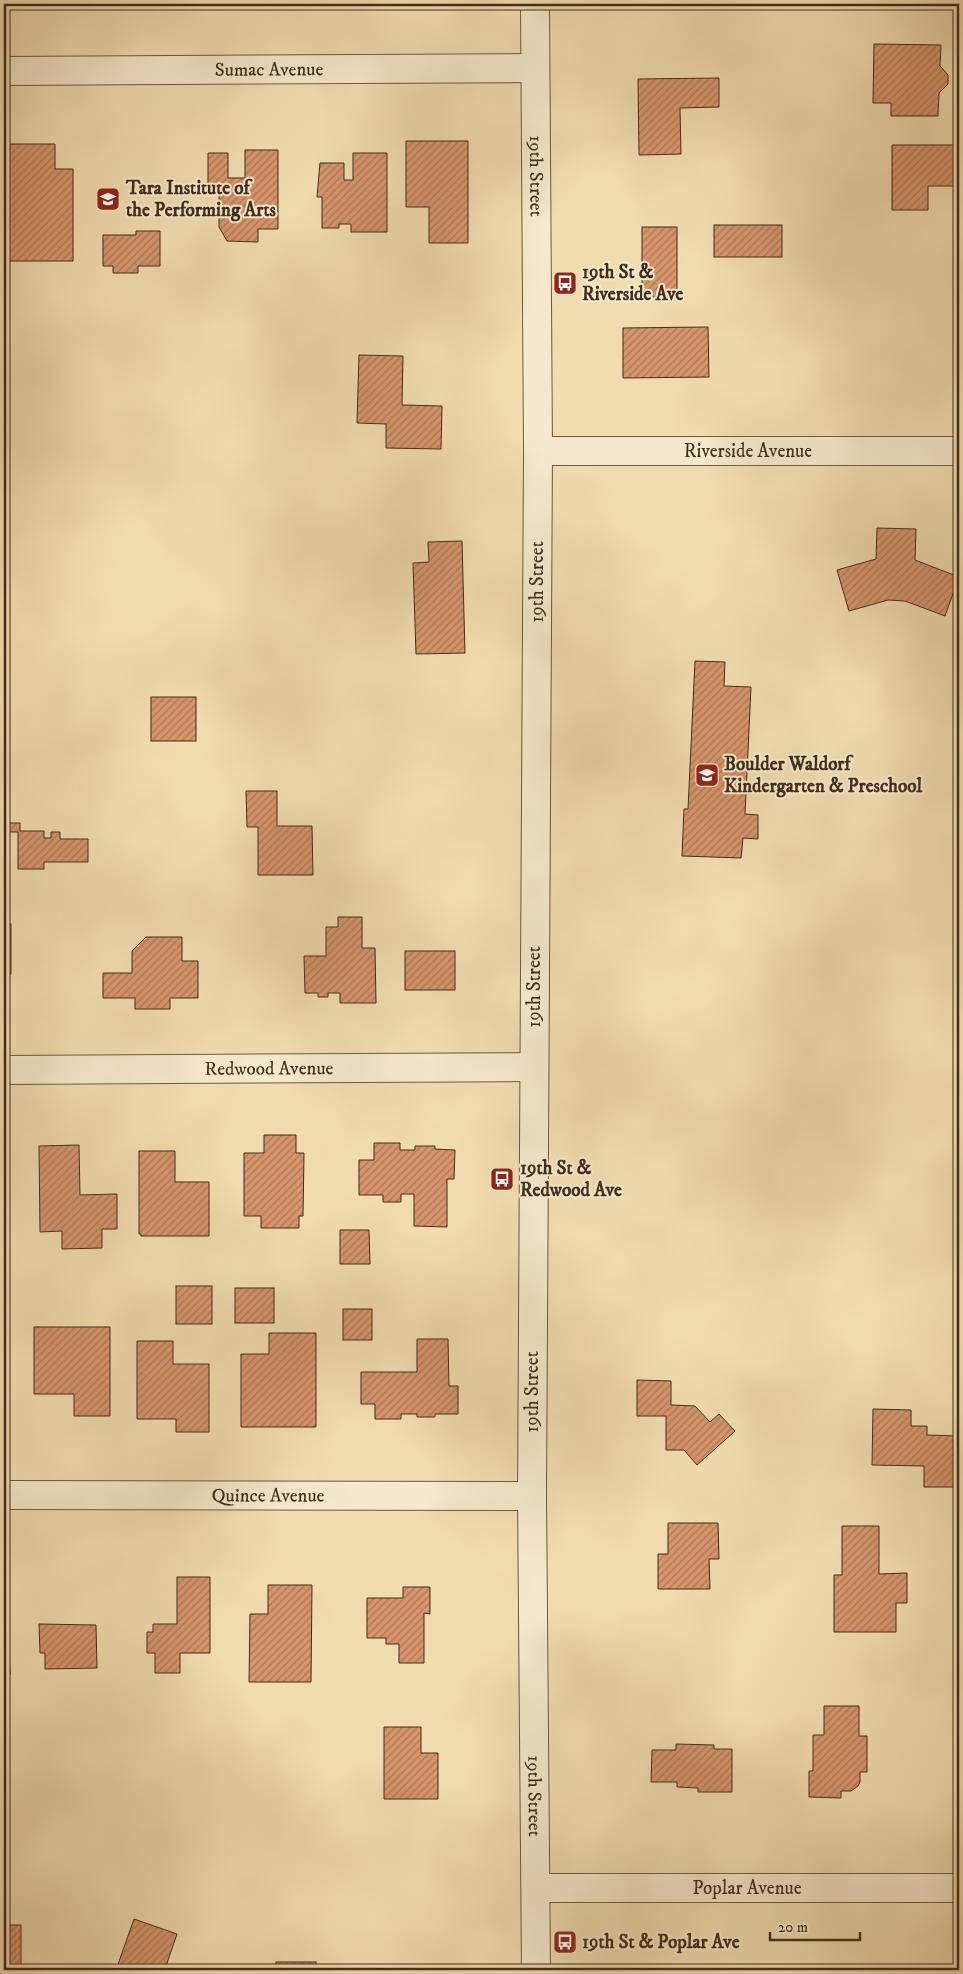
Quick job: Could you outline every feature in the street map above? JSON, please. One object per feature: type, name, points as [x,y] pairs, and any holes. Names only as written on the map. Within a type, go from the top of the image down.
[{"type":"street","name":"19th Street","points":[[535,4],[538,451],[532,1496],[536,1970]]},
{"type":"street","name":"Sumac Avenue","points":[[4,71],[535,68]]},
{"type":"street","name":"Riverside Avenue","points":[[538,451],[959,451]]},
{"type":"street","name":"Redwood Avenue","points":[[4,1070],[534,1067]]},
{"type":"street","name":"Quince Avenue","points":[[4,1495],[532,1496]]},
{"type":"street","name":"Poplar Avenue","points":[[536,1888],[959,1888]]},
{"type":"building","points":[[874,44],[941,45],[940,66],[948,75],[948,84],[939,93],[938,116],[891,116],[891,103],[873,103]]},
{"type":"building","points":[[719,78],[719,107],[680,108],[681,154],[639,155],[638,79]]},
{"type":"building","points":[[406,141],[468,141],[468,243],[429,243],[429,207],[406,207]]},
{"type":"building","points":[[8,144],[55,144],[55,169],[73,169],[73,261],[8,261]]},
{"type":"building","points":[[892,145],[959,145],[959,186],[928,186],[928,210],[892,210]]},
{"type":"building","points":[[245,150],[278,150],[278,229],[258,229],[258,242],[227,241],[219,227],[219,184],[208,184],[208,153],[228,153],[228,178],[245,178]]},
{"type":"building","points":[[353,153],[387,153],[387,232],[351,232],[351,224],[339,224],[339,228],[322,228],[322,197],[317,197],[320,163],[344,163],[344,180],[353,180]]},
{"type":"building","points":[[714,225],[782,225],[782,257],[714,257]]},
{"type":"building","points":[[642,227],[677,227],[677,297],[642,297]]},
{"type":"building","points":[[136,231],[160,231],[160,266],[138,266],[138,273],[113,273],[113,266],[103,266],[103,235],[136,235]]},
{"type":"building","points":[[708,327],[709,377],[623,378],[623,328]]},
{"type":"building","points":[[359,355],[403,356],[402,405],[442,406],[441,449],[386,448],[386,424],[357,423]]},
{"type":"building","points":[[877,528],[916,529],[915,560],[959,577],[945,616],[905,601],[888,600],[849,611],[837,570],[876,559]]},
{"type":"building","points":[[462,541],[465,653],[416,654],[413,563],[429,562],[428,542]]},
{"type":"building","points":[[695,661],[725,662],[724,686],[751,687],[745,814],[758,815],[758,839],[743,838],[741,858],[682,856],[684,809],[688,809]]},
{"type":"building","points":[[151,697],[196,697],[196,741],[151,741]]},
{"type":"building","points":[[246,791],[277,791],[277,826],[312,826],[313,875],[258,875],[258,827],[247,827]]},
{"type":"building","points":[[4,823],[20,823],[20,831],[44,831],[44,838],[51,838],[51,832],[60,832],[60,839],[88,839],[88,862],[44,862],[44,869],[18,869],[18,832],[4,832]]},
{"type":"building","points":[[338,917],[362,917],[362,948],[375,948],[376,1003],[340,1003],[340,993],[328,993],[328,997],[318,997],[318,993],[305,993],[304,956],[326,956],[326,927],[338,927]]},
{"type":"building","points":[[4,924],[11,924],[11,974],[4,974]]},
{"type":"building","points":[[146,937],[182,937],[182,961],[198,961],[198,998],[170,998],[170,1009],[135,1009],[135,998],[103,998],[103,973],[132,973],[132,951]]},
{"type":"building","points":[[405,951],[455,951],[455,990],[405,990]]},
{"type":"building","points":[[264,1135],[296,1135],[296,1153],[304,1153],[303,1216],[299,1216],[299,1228],[261,1228],[261,1216],[244,1216],[244,1153],[264,1153]]},
{"type":"building","points":[[374,1143],[400,1143],[400,1150],[415,1150],[415,1146],[435,1146],[435,1149],[455,1150],[454,1179],[447,1179],[447,1227],[414,1226],[414,1194],[401,1194],[401,1202],[383,1202],[383,1195],[359,1195],[359,1160],[374,1160]]},
{"type":"building","points":[[79,1145],[80,1195],[117,1194],[117,1229],[102,1229],[102,1248],[62,1249],[62,1231],[40,1232],[39,1146]]},
{"type":"building","points":[[139,1151],[175,1151],[175,1182],[209,1182],[209,1236],[141,1236],[139,1234]]},
{"type":"building","points":[[340,1230],[369,1230],[370,1264],[340,1264]]},
{"type":"building","points":[[176,1286],[212,1286],[212,1324],[176,1324]]},
{"type":"building","points":[[235,1288],[274,1288],[274,1323],[235,1323]]},
{"type":"building","points":[[343,1309],[372,1309],[372,1340],[343,1340]]},
{"type":"building","points":[[34,1327],[110,1327],[110,1416],[74,1416],[74,1394],[34,1394]]},
{"type":"building","points":[[269,1333],[316,1333],[316,1427],[241,1427],[241,1354],[269,1354]]},
{"type":"building","points":[[417,1339],[448,1339],[449,1386],[458,1386],[458,1414],[435,1414],[435,1417],[417,1417],[417,1414],[401,1414],[401,1419],[375,1419],[375,1404],[361,1404],[361,1372],[417,1372]]},
{"type":"building","points":[[137,1341],[173,1341],[173,1364],[209,1364],[209,1432],[176,1432],[176,1419],[137,1419]]},
{"type":"building","points":[[637,1380],[671,1381],[671,1405],[695,1406],[710,1422],[719,1414],[735,1431],[697,1465],[684,1450],[666,1450],[666,1416],[637,1416]]},
{"type":"building","points":[[873,1409],[911,1410],[911,1426],[927,1426],[927,1435],[959,1436],[959,1487],[924,1487],[924,1466],[872,1465]]},
{"type":"building","points":[[668,1523],[718,1523],[719,1559],[709,1559],[710,1589],[658,1589],[658,1554],[668,1554]]},
{"type":"building","points":[[842,1526],[879,1526],[879,1574],[907,1573],[907,1603],[896,1603],[896,1632],[834,1632],[834,1575],[842,1575]]},
{"type":"building","points":[[177,1577],[210,1577],[210,1653],[180,1653],[180,1673],[155,1673],[155,1653],[147,1653],[147,1632],[153,1632],[153,1624],[177,1624]]},
{"type":"building","points":[[268,1585],[312,1585],[311,1682],[249,1682],[250,1614],[268,1614]]},
{"type":"building","points":[[403,1587],[430,1587],[430,1614],[424,1613],[424,1663],[399,1663],[399,1644],[386,1644],[386,1638],[367,1638],[367,1598],[403,1598]]},
{"type":"building","points":[[4,1588],[7,1588],[10,1675],[4,1675]]},
{"type":"building","points":[[39,1624],[96,1625],[97,1668],[45,1669],[45,1653],[40,1653]]},
{"type":"building","points":[[824,1706],[859,1706],[859,1736],[867,1736],[867,1772],[860,1772],[858,1786],[851,1791],[841,1791],[841,1798],[809,1797],[809,1771],[813,1771],[813,1735],[824,1735]]},
{"type":"building","points":[[384,1727],[421,1727],[421,1753],[438,1753],[438,1799],[384,1799]]},
{"type":"building","points":[[676,1744],[714,1745],[714,1749],[732,1749],[732,1792],[698,1792],[698,1788],[677,1787],[677,1782],[651,1782],[652,1750],[676,1750]]},
{"type":"building","points":[[134,1919],[177,1934],[165,1969],[152,1965],[150,1970],[116,1970]]},
{"type":"building","points":[[4,1925],[21,1925],[21,1970],[4,1970]]},
{"type":"building","points":[[276,1962],[316,1962],[316,1970],[276,1970]]},
{"type":"place","name":"Tara Institute of the Performing Arts","points":[[108,199]]},
{"type":"place","name":"19th St & Riverside Ave","points":[[565,283]]},
{"type":"place","name":"Boulder Waldorf Kindergarten & Preschool","points":[[707,775]]},
{"type":"place","name":"19th St & Redwood Ave","points":[[502,1179]]},
{"type":"place","name":"19th St & Poplar Ave","points":[[565,1942]]}]
